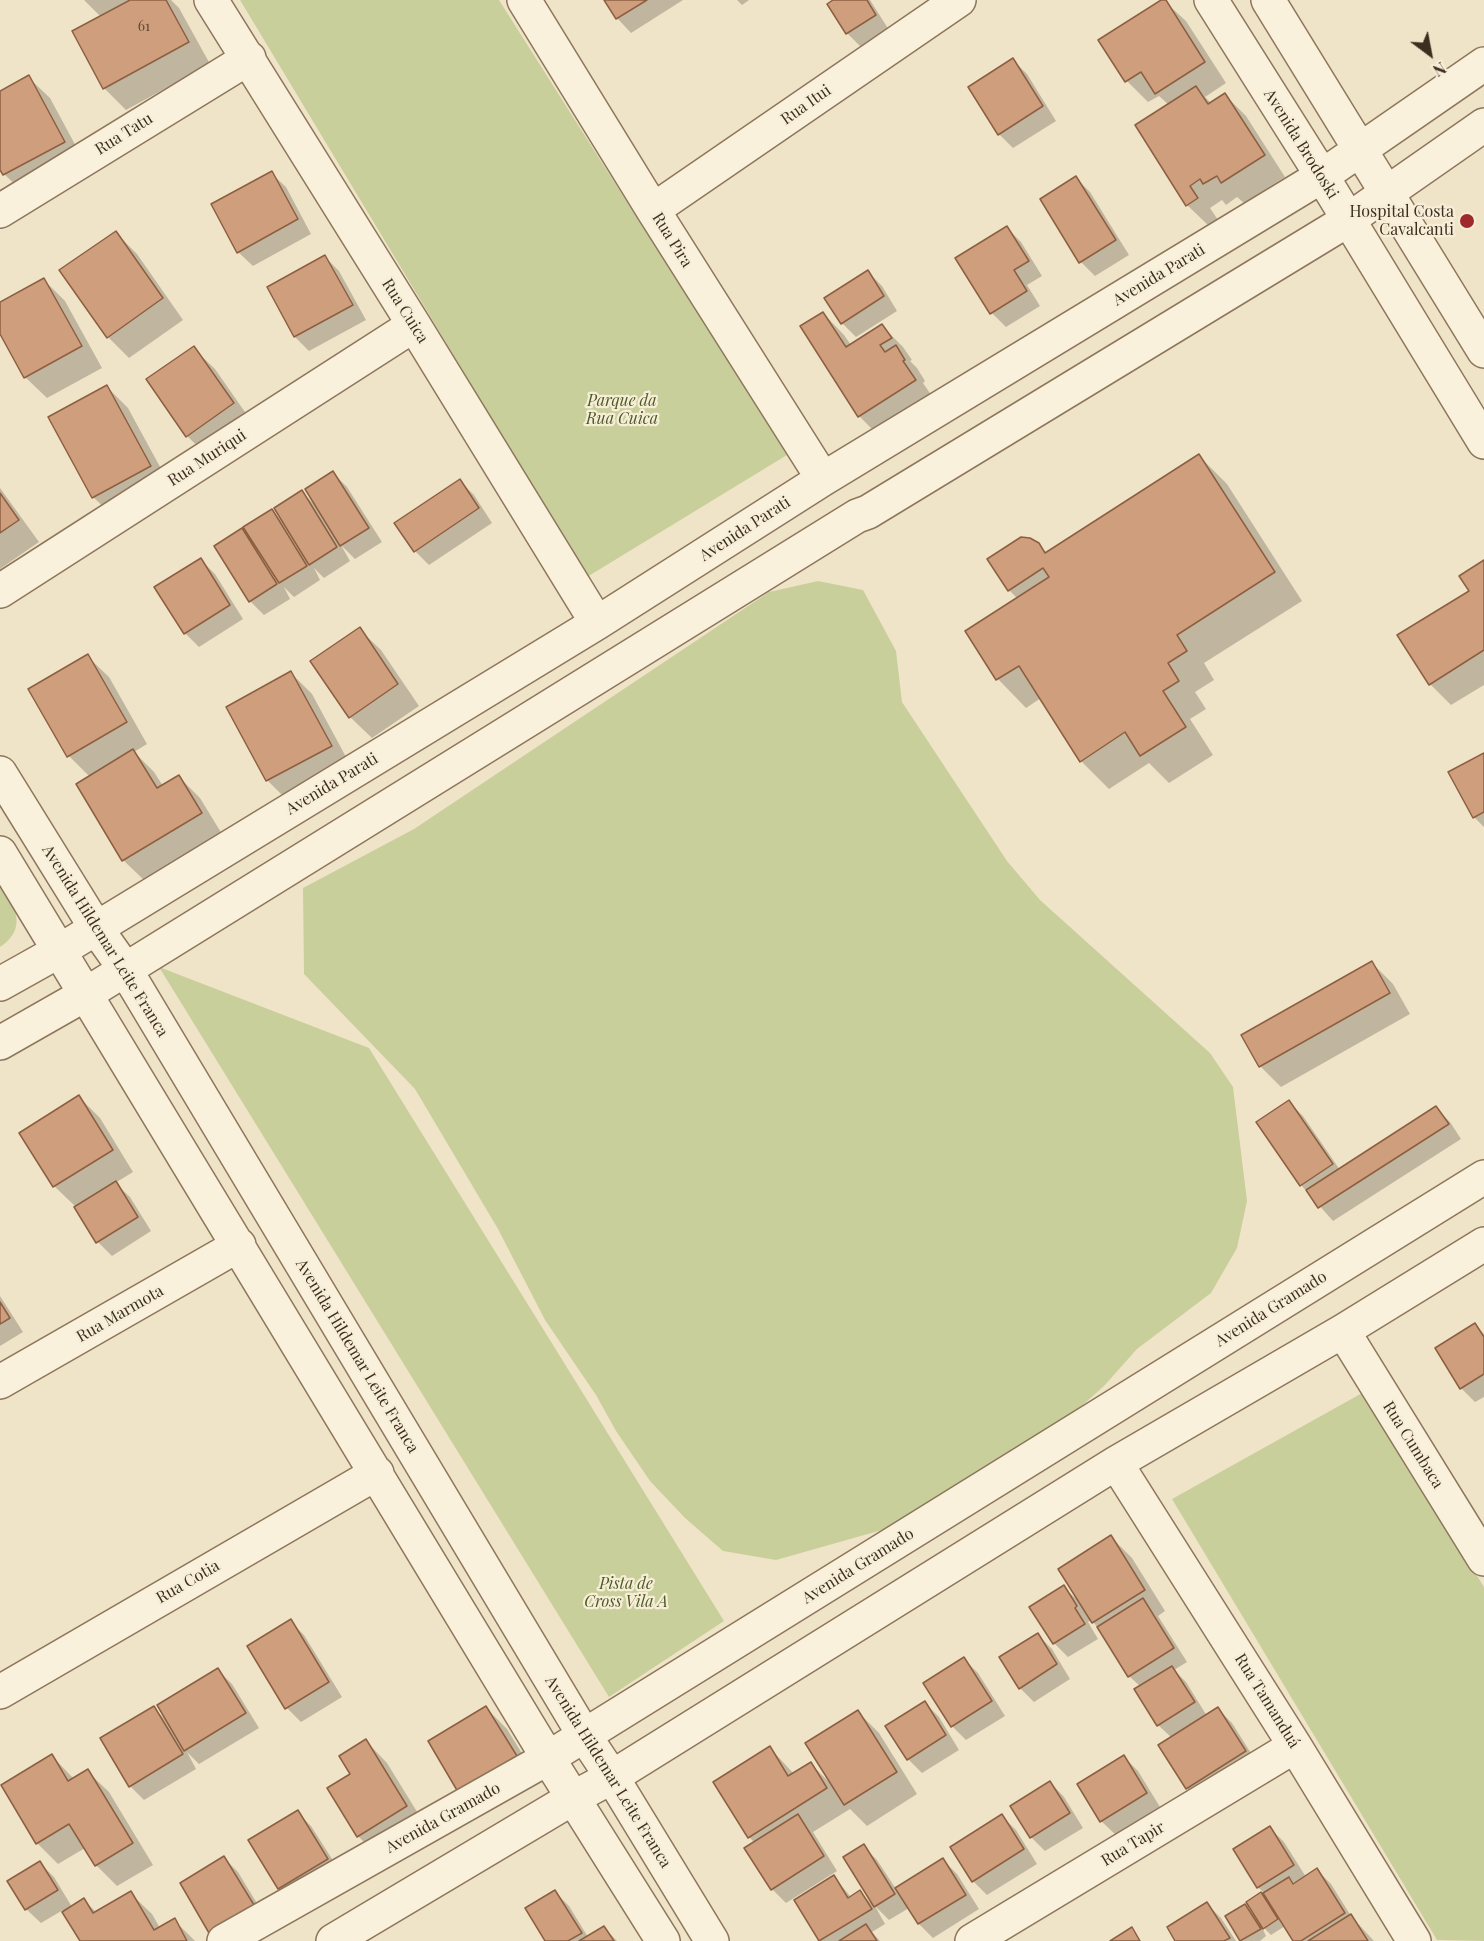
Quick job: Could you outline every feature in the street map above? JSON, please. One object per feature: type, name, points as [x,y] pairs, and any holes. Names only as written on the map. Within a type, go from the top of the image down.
[{"type":"street","name":"Rua Cuica","points":[[211,0],[597,623]]},
{"type":"street","name":"Rua Pira","points":[[524,0],[823,479]]},
{"type":"street","name":"Rua Itui","points":[[653,210],[959,0]]},
{"type":"street","name":"Avenida Brodoski","points":[[1210,0],[1322,176],[1484,442]]},
{"type":"street","points":[[1268,0],[1484,351]]},
{"type":"street","name":"Rua Tatu","points":[[0,210],[249,58]]},
{"type":"street","name":"Avenida Parati","points":[[0,984],[59,951],[597,623],[823,479],[1322,176],[1484,64]]},
{"type":"street","points":[[0,1043],[86,994],[857,516],[868,512],[1348,220],[1484,124]]},
{"type":"street","name":"Rua Muriqui","points":[[0,591],[414,325]]},
{"type":"street","name":"Avenida Hildemar Leite Franca","points":[[0,773],[96,928],[125,969],[584,1735],[712,1941]]},
{"type":"street","points":[[0,853],[573,1798],[663,1941]]},
{"type":"street","name":"Avenida Gramado","points":[[224,1941],[549,1758],[1484,1177]]},
{"type":"street","points":[[333,1941],[612,1777],[1116,1463],[1343,1331],[1484,1244]]},
{"type":"street","name":"Rua Marmota","points":[[0,1382],[239,1245]]},
{"type":"street","name":"Rua Cumbaca","points":[[1343,1331],[1484,1559]]},
{"type":"street","name":"Rua Tamanduá","points":[[1116,1463],[1295,1746],[1414,1941]]},
{"type":"street","name":"Rua Cotia","points":[[0,1692],[376,1473]]},
{"type":"street","name":"Rua Tapir","points":[[972,1941],[1295,1746]]},
{"type":"green space","name":"Parque da Rua Cuica","points":[[240,0],[499,0],[787,455],[587,577]]},
{"type":"green space","points":[[818,581],[863,590],[896,651],[902,702],[1007,861],[1040,900],[1210,1053],[1233,1087],[1247,1201],[1237,1248],[1211,1293],[1137,1349],[1104,1386],[1066,1420],[927,1508],[882,1530],[776,1560],[723,1551],[685,1518],[650,1481],[545,1320],[498,1229],[415,1089],[304,974],[303,888],[414,829],[769,592]]},
{"type":"green space","points":[[0,881],[14,907],[16,924],[9,940],[0,947]]},
{"type":"green space","name":"Pista de Cross Vila A","points":[[159,967],[369,1048],[724,1621],[609,1697]]},
{"type":"green space","points":[[1364,1392],[1484,1587],[1484,1941],[1437,1940],[1172,1499]]},
{"type":"building","points":[[130,0],[166,0],[189,42],[103,89],[72,31]]},
{"type":"building","points":[[604,0],[647,0],[616,19]]},
{"type":"building","points":[[833,0],[867,0],[876,15],[846,34],[827,4]]},
{"type":"building","points":[[1161,0],[1166,0],[1205,62],[1155,94],[1141,72],[1125,82],[1098,40]]},
{"type":"building","points":[[1013,58],[1043,106],[998,135],[968,87]]},
{"type":"building","points":[[29,75],[65,142],[3,175],[0,170],[0,91]]},
{"type":"building","points":[[1196,86],[1208,104],[1225,93],[1265,155],[1221,183],[1217,176],[1203,184],[1200,179],[1190,186],[1198,198],[1186,206],[1135,125]]},
{"type":"building","points":[[272,171],[298,219],[237,253],[211,204]]},
{"type":"building","points":[[1076,176],[1116,240],[1079,263],[1040,199]]},
{"type":"building","points":[[1007,226],[1029,261],[1014,270],[1027,291],[990,314],[955,258]]},
{"type":"building","points":[[116,231],[163,298],[107,338],[59,270]]},
{"type":"building","points":[[325,255],[353,305],[294,337],[267,287]]},
{"type":"building","points":[[868,270],[884,296],[841,324],[824,298]]},
{"type":"building","points":[[44,278],[82,346],[24,378],[0,334],[0,302]]},
{"type":"building","points":[[823,312],[846,347],[882,324],[892,338],[880,345],[885,352],[896,345],[905,360],[903,361],[916,380],[858,417],[800,326]]},
{"type":"building","points":[[194,346],[234,403],[186,437],[146,379]]},
{"type":"building","points":[[107,385],[151,466],[92,498],[48,417]]},
{"type":"building","points":[[1199,454],[1275,572],[1177,635],[1187,651],[1168,663],[1179,681],[1163,691],[1186,727],[1140,756],[1125,732],[1080,762],[1019,666],[996,680],[965,631],[1049,577],[1043,568],[1008,591],[987,559],[1021,537],[1030,538],[1039,543],[1045,553]]},
{"type":"building","points":[[333,471],[369,528],[340,546],[305,489]]},
{"type":"building","points":[[460,479],[479,508],[414,552],[394,523]]},
{"type":"building","points":[[302,490],[337,547],[309,565],[274,508]]},
{"type":"building","points":[[0,493],[19,520],[0,533]]},
{"type":"building","points":[[272,509],[307,566],[279,583],[243,527]]},
{"type":"building","points":[[242,528],[277,584],[249,602],[214,546]]},
{"type":"building","points":[[201,558],[230,605],[184,634],[154,587]]},
{"type":"building","points":[[1484,560],[1484,650],[1429,685],[1397,635],[1469,591],[1459,576]]},
{"type":"building","points":[[360,627],[398,684],[349,718],[310,661]]},
{"type":"building","points":[[88,654],[127,722],[67,757],[28,689]]},
{"type":"building","points":[[291,671],[332,746],[266,781],[226,707]]},
{"type":"building","points":[[133,749],[157,788],[179,775],[202,813],[122,861],[76,784]]},
{"type":"building","points":[[1484,753],[1484,812],[1473,818],[1448,772]]},
{"type":"building","points":[[1372,961],[1390,993],[1259,1067],[1241,1035]]},
{"type":"building","points":[[79,1095],[113,1150],[53,1187],[19,1133]]},
{"type":"building","points":[[1289,1100],[1333,1164],[1300,1186],[1256,1122]]},
{"type":"building","points":[[1436,1106],[1449,1124],[1318,1208],[1306,1190]]},
{"type":"building","points":[[116,1181],[138,1217],[96,1243],[74,1207]]},
{"type":"building","points":[[0,1302],[10,1318],[0,1324]]},
{"type":"building","points":[[1475,1323],[1484,1337],[1484,1374],[1460,1389],[1435,1348]]},
{"type":"building","points":[[1111,1535],[1145,1590],[1092,1623],[1058,1569]]},
{"type":"building","points":[[1064,1585],[1085,1624],[1053,1644],[1029,1607]]},
{"type":"building","points":[[1143,1598],[1174,1648],[1128,1677],[1097,1627]]},
{"type":"building","points":[[291,1619],[329,1682],[285,1709],[247,1646]]},
{"type":"building","points":[[1038,1633],[1057,1664],[1019,1689],[999,1657]]},
{"type":"building","points":[[964,1657],[992,1701],[951,1727],[923,1683]]},
{"type":"building","points":[[1172,1666],[1195,1702],[1157,1726],[1134,1689]]},
{"type":"building","points":[[218,1668],[246,1713],[184,1751],[157,1705]]},
{"type":"building","points":[[925,1701],[946,1735],[907,1760],[885,1726]]},
{"type":"building","points":[[154,1706],[183,1754],[129,1787],[100,1738]]},
{"type":"building","points":[[486,1706],[517,1756],[458,1792],[428,1741]]},
{"type":"building","points":[[1218,1707],[1246,1751],[1186,1789],[1158,1745]]},
{"type":"building","points":[[858,1710],[897,1772],[844,1805],[805,1743]]},
{"type":"building","points":[[366,1739],[407,1806],[357,1837],[327,1788],[350,1774],[339,1756]]},
{"type":"building","points":[[770,1746],[788,1776],[811,1762],[827,1788],[748,1838],[713,1782]]},
{"type":"building","points":[[52,1754],[68,1781],[88,1769],[133,1843],[95,1866],[69,1824],[36,1844],[1,1785]]},
{"type":"building","points":[[1124,1755],[1147,1793],[1100,1822],[1077,1784]]},
{"type":"building","points":[[1050,1781],[1070,1813],[1030,1838],[1010,1806]]},
{"type":"building","points":[[298,1810],[328,1859],[278,1889],[248,1840]]},
{"type":"building","points":[[798,1814],[824,1856],[771,1890],[744,1848]]},
{"type":"building","points":[[1002,1814],[1024,1849],[972,1882],[950,1847]]},
{"type":"building","points":[[1270,1826],[1294,1865],[1257,1888],[1233,1849]]},
{"type":"building","points":[[864,1844],[895,1894],[874,1907],[843,1857]]},
{"type":"building","points":[[224,1856],[254,1905],[209,1933],[180,1883]]},
{"type":"building","points":[[943,1858],[966,1895],[918,1924],[895,1888]]},
{"type":"building","points":[[40,1861],[58,1890],[25,1910],[7,1881]]},
{"type":"building","points":[[1317,1868],[1345,1913],[1301,1941],[1293,1941],[1263,1893],[1289,1877],[1293,1884]]},
{"type":"building","points":[[834,1875],[848,1898],[860,1890],[872,1909],[819,1941],[794,1900]]},
{"type":"building","points":[[555,1890],[582,1933],[568,1941],[545,1941],[525,1908]]},
{"type":"building","points":[[131,1891],[154,1930],[175,1918],[187,1941],[80,1941],[62,1912],[84,1898],[93,1913]]},
{"type":"building","points":[[1261,1892],[1278,1919],[1263,1929],[1246,1902]]},
{"type":"building","points":[[1207,1902],[1230,1938],[1224,1941],[1175,1941],[1167,1927]]},
{"type":"building","points":[[1245,1904],[1261,1929],[1240,1941],[1225,1916]]},
{"type":"building","points":[[1351,1914],[1368,1941],[1308,1941]]},
{"type":"building","points":[[866,1924],[877,1941],[839,1941]]},
{"type":"building","points":[[604,1926],[614,1941],[579,1941]]},
{"type":"building","points":[[1132,1927],[1140,1941],[1110,1941]]},
{"type":"place","name":"Hospital Costa Cavalcanti","points":[[1467,221]]}]
